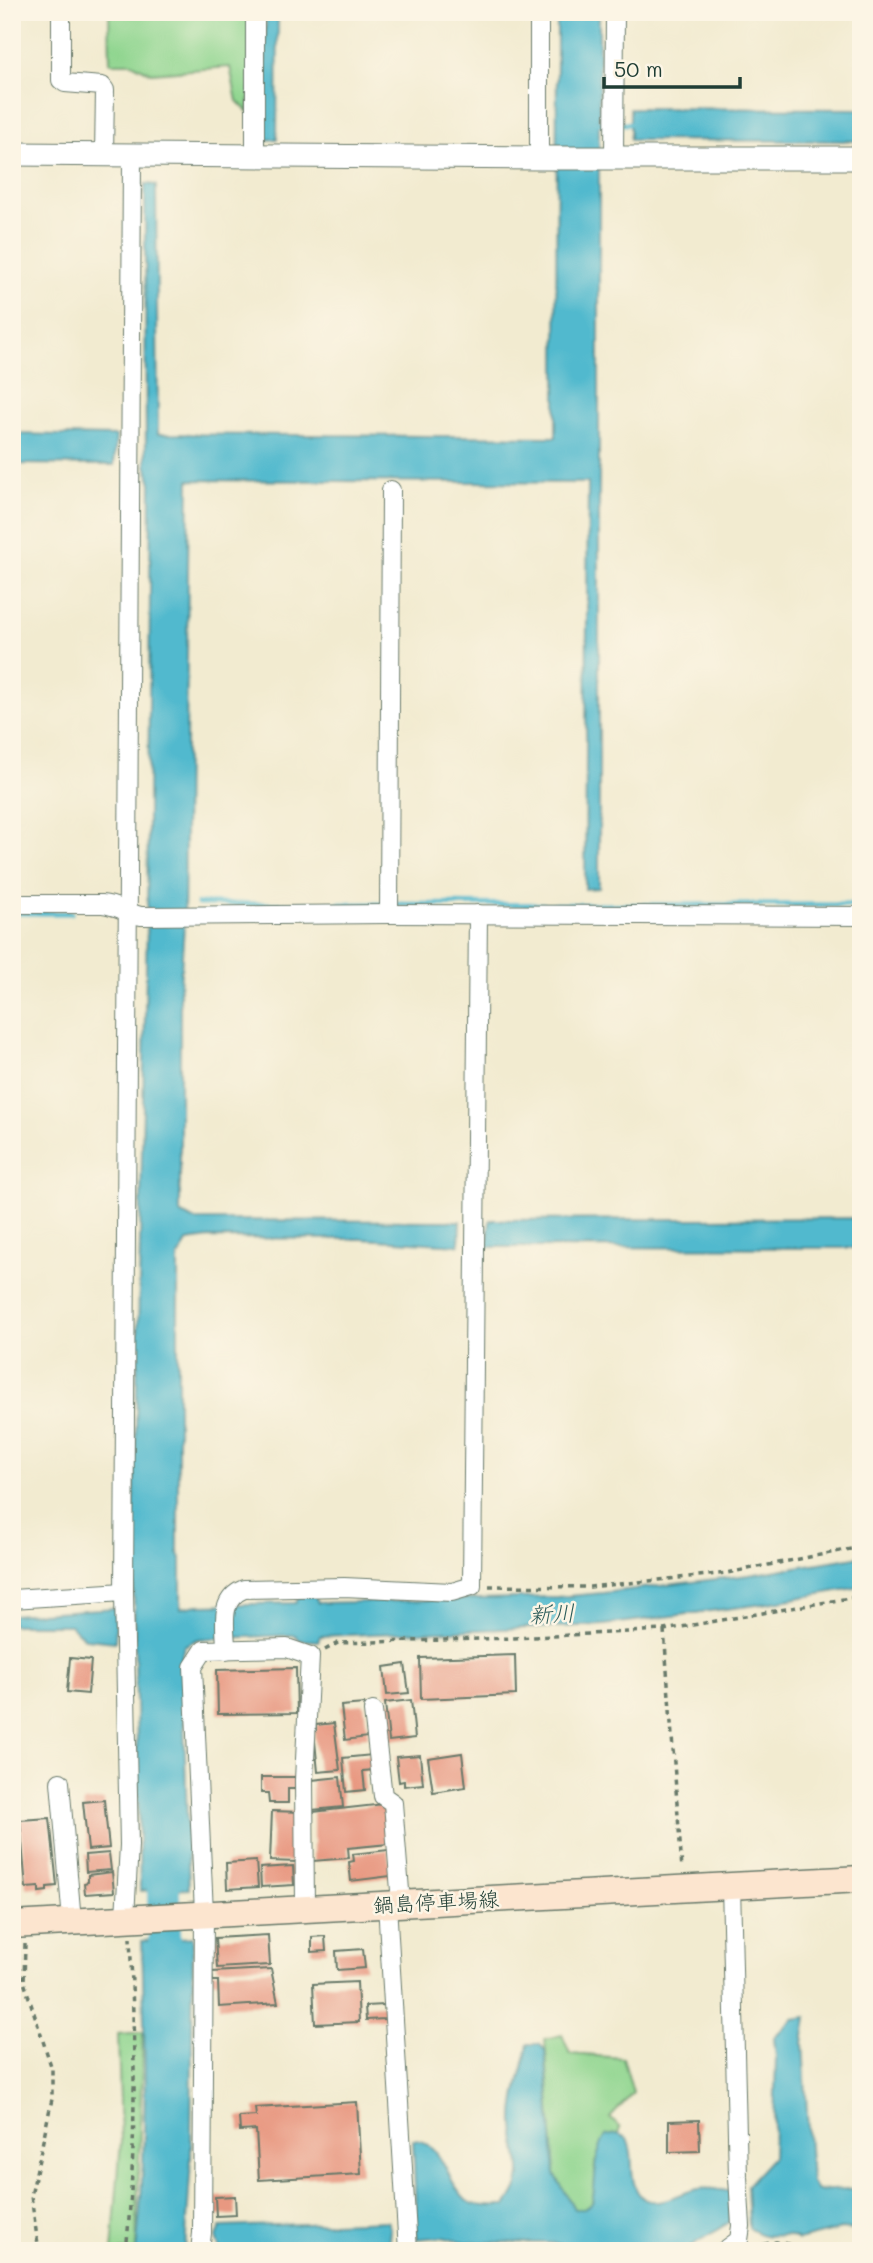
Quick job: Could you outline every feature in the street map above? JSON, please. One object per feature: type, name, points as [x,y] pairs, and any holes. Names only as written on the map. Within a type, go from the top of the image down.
[{"type":"main road","name":"鍋島停車場線","points":[[19,1925],[125,1917],[861,1879]]},
{"type":"street","points":[[61,12],[61,80],[65,83],[102,86],[105,90],[104,155]]},
{"type":"street","points":[[255,12],[255,155]]},
{"type":"street","points":[[539,12],[543,158]]},
{"type":"street","points":[[609,158],[614,124],[615,12]]},
{"type":"street","points":[[12,154],[861,158]]},
{"type":"street","points":[[125,1917],[129,1845],[124,1592],[134,915],[132,155]]},
{"type":"street","points":[[389,908],[391,490]]},
{"type":"street","points":[[12,904],[102,904],[115,905],[134,915],[196,917],[389,908],[478,914],[861,916]]},
{"type":"street","points":[[226,1646],[226,1603],[234,1594],[244,1589],[344,1587],[452,1592],[472,1586],[478,914]]},
{"type":"street","points":[[12,1599],[124,1592]]},
{"type":"street","points":[[200,2251],[204,1913],[193,1667],[204,1650],[226,1646],[287,1648],[310,1657],[304,1780],[304,1908]]},
{"type":"street","points":[[373,1711],[383,1796],[393,1803],[394,1903],[408,2251]]},
{"type":"street","points":[[60,1782],[72,1921]]},
{"type":"street","points":[[731,1885],[741,2226],[731,2245]]},
{"type":"path","points":[[472,1586],[590,1587],[727,1573],[861,1547]]},
{"type":"path","points":[[310,1657],[338,1643],[664,1630],[861,1597]]},
{"type":"path","points":[[664,1630],[684,1888]]},
{"type":"path","points":[[125,1917],[129,1935],[134,2021],[133,2134],[126,2251]]},
{"type":"path","points":[[19,1925],[24,1982],[52,2069],[52,2099],[31,2196],[39,2251]]},
{"type":"path","points":[[731,2245],[752,2246],[776,2242],[788,2244],[793,2251]]},
{"type":"green space","points":[[109,12],[250,12],[249,113],[237,101],[230,67],[151,73],[132,63],[110,63]]},
{"type":"green space","points":[[143,2032],[136,2251],[112,2251],[121,2141],[118,2034]]},
{"type":"green space","points":[[562,2035],[570,2054],[623,2058],[633,2093],[610,2118],[620,2128],[618,2134],[606,2136],[595,2163],[592,2203],[584,2209],[574,2209],[555,2174],[545,2039]]},
{"type":"water","points":[[266,12],[278,12],[277,139],[265,140]]},
{"type":"water","name":"新川","points":[[557,12],[599,12],[599,888],[585,889],[588,483],[189,480],[184,925],[180,987],[180,1213],[193,1220],[460,1221],[459,1245],[362,1239],[209,1238],[188,1241],[178,1257],[178,1552],[181,1558],[181,1608],[198,1605],[296,1603],[299,1596],[315,1596],[318,1603],[557,1597],[749,1575],[861,1556],[861,1587],[756,1605],[604,1625],[320,1636],[318,1641],[299,1640],[295,1635],[198,1639],[184,1646],[182,1655],[189,1889],[140,1891],[133,1558],[147,925],[151,483],[146,465],[145,184],[156,185],[158,434],[556,437]]},
{"type":"water","points":[[630,108],[861,109],[861,141],[630,140]]},
{"type":"water","points":[[12,434],[116,436],[114,465],[12,464]]},
{"type":"water","points":[[861,1218],[861,1248],[487,1247],[490,1220]]},
{"type":"water","points":[[114,1608],[115,1642],[86,1639],[70,1625],[12,1625],[12,1615]]},
{"type":"water","points":[[193,1937],[191,2160],[185,2251],[136,2251],[144,2135],[142,1941]]},
{"type":"water","points":[[807,2017],[803,2043],[811,2182],[817,2191],[861,2188],[861,2231],[841,2229],[798,2240],[786,2235],[764,2235],[749,2228],[747,2185],[773,2157],[776,2058],[774,2038],[793,2019]]},
{"type":"water","points":[[528,2044],[539,2044],[545,2050],[555,2174],[574,2209],[584,2209],[592,2203],[597,2160],[602,2144],[606,2136],[618,2134],[627,2138],[633,2180],[640,2195],[654,2201],[702,2188],[730,2191],[730,2222],[687,2251],[609,2251],[549,2243],[466,2242],[441,2237],[417,2239],[413,2140],[431,2147],[467,2201],[476,2205],[506,2206],[514,2194],[520,2164],[514,2132],[514,2109]]},
{"type":"water","points":[[387,2221],[390,2229],[388,2249],[380,2251],[223,2251],[220,2250],[216,2238],[221,2227]]},
{"type":"building","points":[[515,1655],[516,1695],[421,1699],[420,1658]]},
{"type":"building","points":[[70,1658],[91,1660],[88,1694],[67,1692]]},
{"type":"building","points":[[405,1664],[409,1693],[387,1695],[384,1667]]},
{"type":"building","points":[[296,1668],[297,1713],[218,1714],[217,1670]]},
{"type":"building","points":[[411,1700],[415,1738],[389,1741],[385,1703]]},
{"type":"building","points":[[364,1704],[368,1737],[345,1740],[341,1706]]},
{"type":"building","points":[[334,1723],[340,1770],[318,1772],[314,1731],[316,1725]]},
{"type":"building","points":[[462,1753],[466,1787],[433,1792],[428,1758]]},
{"type":"building","points":[[372,1755],[374,1770],[363,1771],[365,1790],[346,1792],[343,1758]]},
{"type":"building","points":[[420,1755],[423,1784],[404,1786],[404,1781],[399,1782],[396,1757]]},
{"type":"building","points":[[261,1777],[295,1777],[295,1789],[288,1789],[288,1803],[269,1803],[268,1793],[261,1793]]},
{"type":"building","points":[[340,1777],[343,1807],[312,1810],[312,1780]]},
{"type":"building","points":[[104,1800],[109,1848],[88,1850],[83,1802]]},
{"type":"building","points":[[384,1804],[388,1844],[348,1848],[349,1858],[313,1861],[313,1812]]},
{"type":"building","points":[[272,1811],[300,1812],[297,1862],[270,1861]]},
{"type":"building","points":[[50,1818],[57,1886],[47,1887],[47,1891],[39,1892],[39,1887],[26,1888],[20,1820]]},
{"type":"building","points":[[388,1850],[391,1876],[351,1881],[349,1862],[354,1861],[353,1854]]},
{"type":"building","points":[[109,1853],[111,1870],[86,1872],[85,1855]]},
{"type":"building","points":[[256,1861],[258,1887],[227,1889],[226,1863]]},
{"type":"building","points":[[293,1866],[294,1885],[261,1887],[260,1868]]},
{"type":"building","points":[[112,1872],[114,1892],[85,1894],[84,1883],[88,1882],[88,1875]]},
{"type":"building","points":[[268,1935],[270,1965],[217,1968],[215,1938]]},
{"type":"building","points":[[325,1936],[326,1951],[312,1952],[312,1937]]},
{"type":"building","points":[[363,1949],[365,1968],[337,1970],[336,1951]]},
{"type":"building","points":[[271,1969],[278,2003],[219,2007],[218,1981],[213,1981],[212,1972]]},
{"type":"building","points":[[357,1982],[359,2022],[315,2024],[313,1984]]},
{"type":"building","points":[[385,2005],[385,2019],[366,2020],[365,2006]]},
{"type":"building","points":[[357,2102],[361,2174],[259,2180],[256,2130],[240,2131],[239,2117],[256,2116],[255,2108]]},
{"type":"building","points":[[699,2120],[700,2151],[669,2152],[669,2121]]},
{"type":"building","points":[[235,2196],[236,2215],[216,2216],[215,2197]]},
{"type":"waterway","points":[[594,123],[629,124]]},
{"type":"waterway","points":[[198,904],[861,905]]},
{"type":"waterway","points":[[12,913],[71,913]]},
{"type":"waterway","points":[[162,1844],[166,1982]]}]
